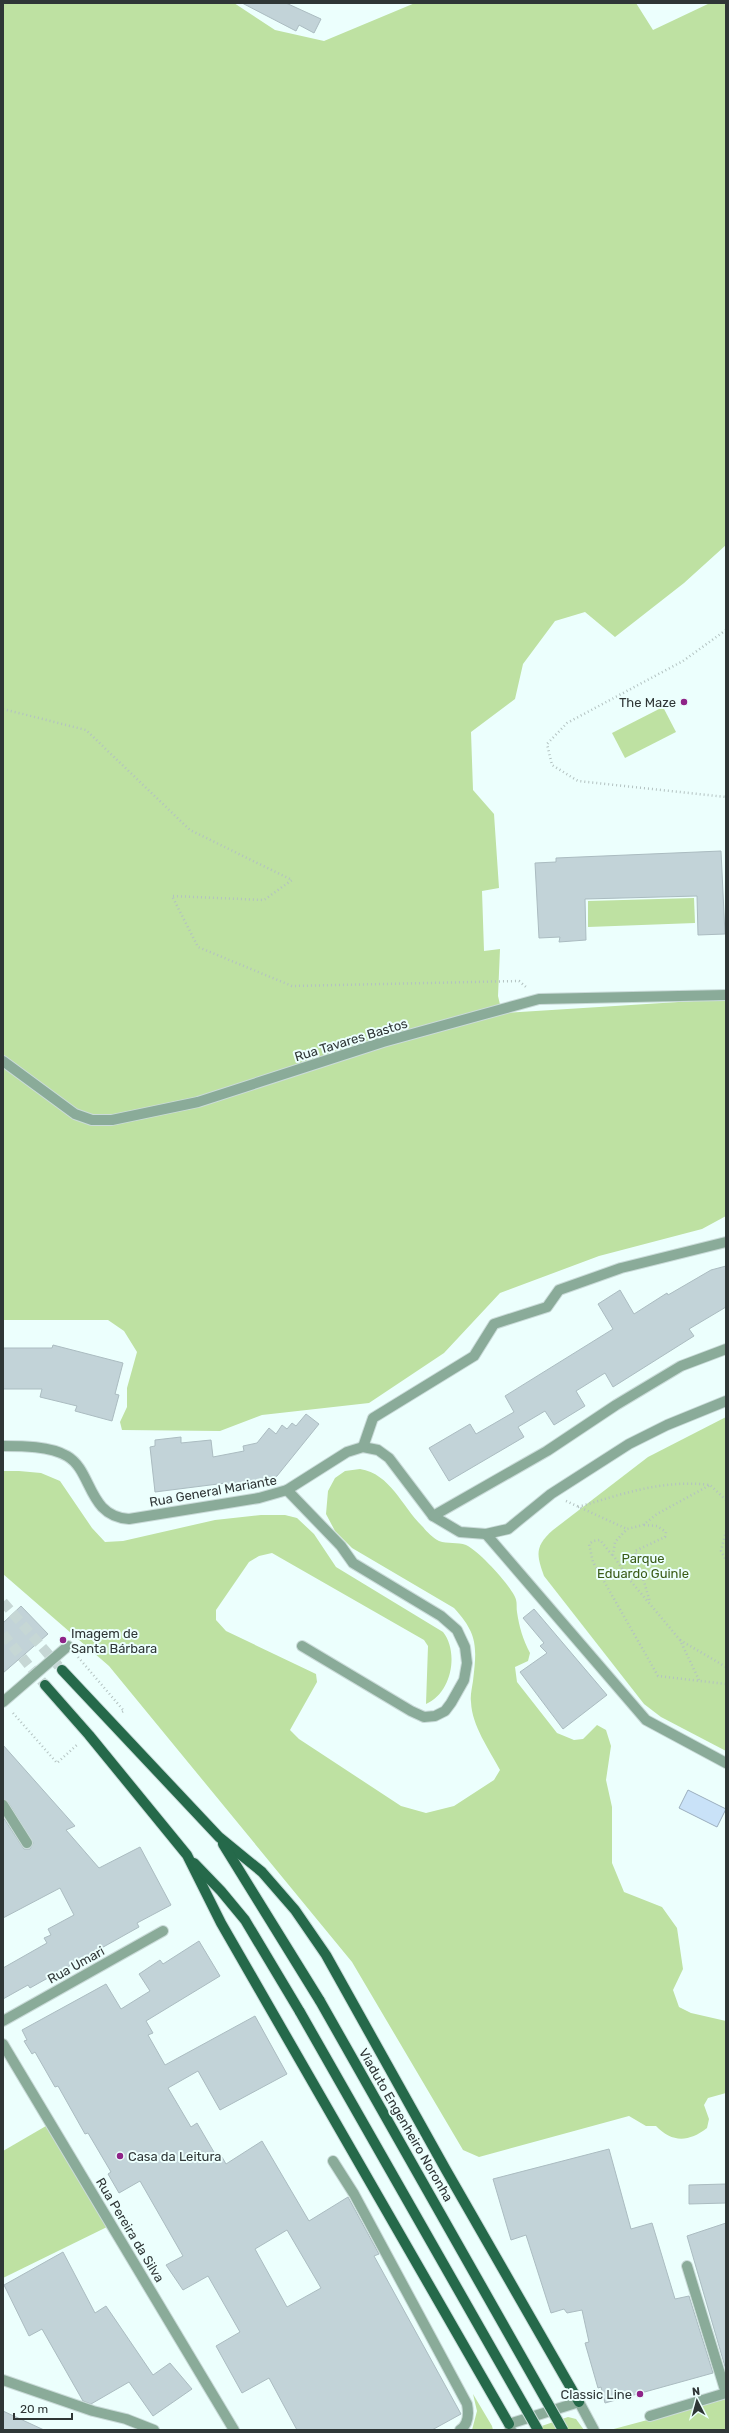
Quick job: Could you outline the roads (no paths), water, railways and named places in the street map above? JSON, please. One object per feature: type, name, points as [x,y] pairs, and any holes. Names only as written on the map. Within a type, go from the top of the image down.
[{"type":"main road","points":[[62,1670],[219,1837],[262,1872],[295,1910],[326,1956],[446,2170],[579,2402]]},
{"type":"main road","points":[[45,1685],[89,1735],[187,1855],[222,1891],[245,1920],[300,2012],[538,2430]]},
{"type":"main road","name":"Viaduto Engenheiro Noronha","points":[[219,1837],[320,2001],[562,2430]]},
{"type":"main road","points":[[187,1855],[221,1923],[510,2427]]},
{"type":"street","name":"Rua Tavares Bastos","points":[[3,1061],[74,1114],[92,1120],[112,1120],[198,1102],[383,1042],[539,1000],[726,995]]},
{"type":"street","points":[[726,1242],[621,1268],[559,1290],[547,1307],[494,1324],[474,1356],[373,1418],[363,1447],[378,1450],[389,1458],[433,1516],[460,1532],[486,1534],[508,1529],[551,1494],[629,1444],[666,1425],[726,1401]]},
{"type":"street","points":[[433,1516],[547,1451],[616,1405],[680,1366],[726,1349]]},
{"type":"street","name":"Rua General Mariante","points":[[3,1446],[32,1446],[67,1456],[74,1462],[103,1509],[119,1518],[129,1519],[251,1499],[287,1490],[347,1452],[363,1447]]},
{"type":"street","points":[[287,1490],[341,1546],[353,1563],[441,1616],[457,1630],[465,1647],[467,1663],[464,1680],[445,1712],[435,1716],[424,1717],[411,1711],[302,1646]]},
{"type":"street","points":[[486,1534],[646,1720],[726,1762]]},
{"type":"street","points":[[3,1702],[68,1646]]},
{"type":"street","points":[[3,1805],[27,1843]]},
{"type":"street","name":"Rua Umari","points":[[3,2021],[162,1931]]},
{"type":"street","name":"Rua Pereira da Silva","points":[[3,2044],[234,2430]]},
{"type":"street","points":[[333,2161],[354,2194],[467,2404],[469,2414],[465,2427],[460,2430]]},
{"type":"street","points":[[650,2416],[726,2393],[687,2266]]},
{"type":"street","points":[[3,2380],[93,2411],[126,2418],[154,2430]]},
{"type":"street","points":[[510,2427],[579,2402],[594,2430]]},
{"type":"water","points":[[688,1790],[726,1809],[717,1827],[679,1808]]},
{"type":"tunnel","points":[[3,1602],[62,1670]]},
{"type":"tunnel","points":[[3,1634],[45,1685]]},
{"type":"place","name":"The Maze","points":[[684,702]]},
{"type":"place","name":"Imagem de Santa Bárbara","points":[[63,1640]]},
{"type":"place","name":"Casa da Leitura","points":[[120,2156]]},
{"type":"place","name":"Classic Line","points":[[640,2394]]},
{"type":"park label","name":"Parque Eduardo Guinle","points":[[643,1566]]}]
